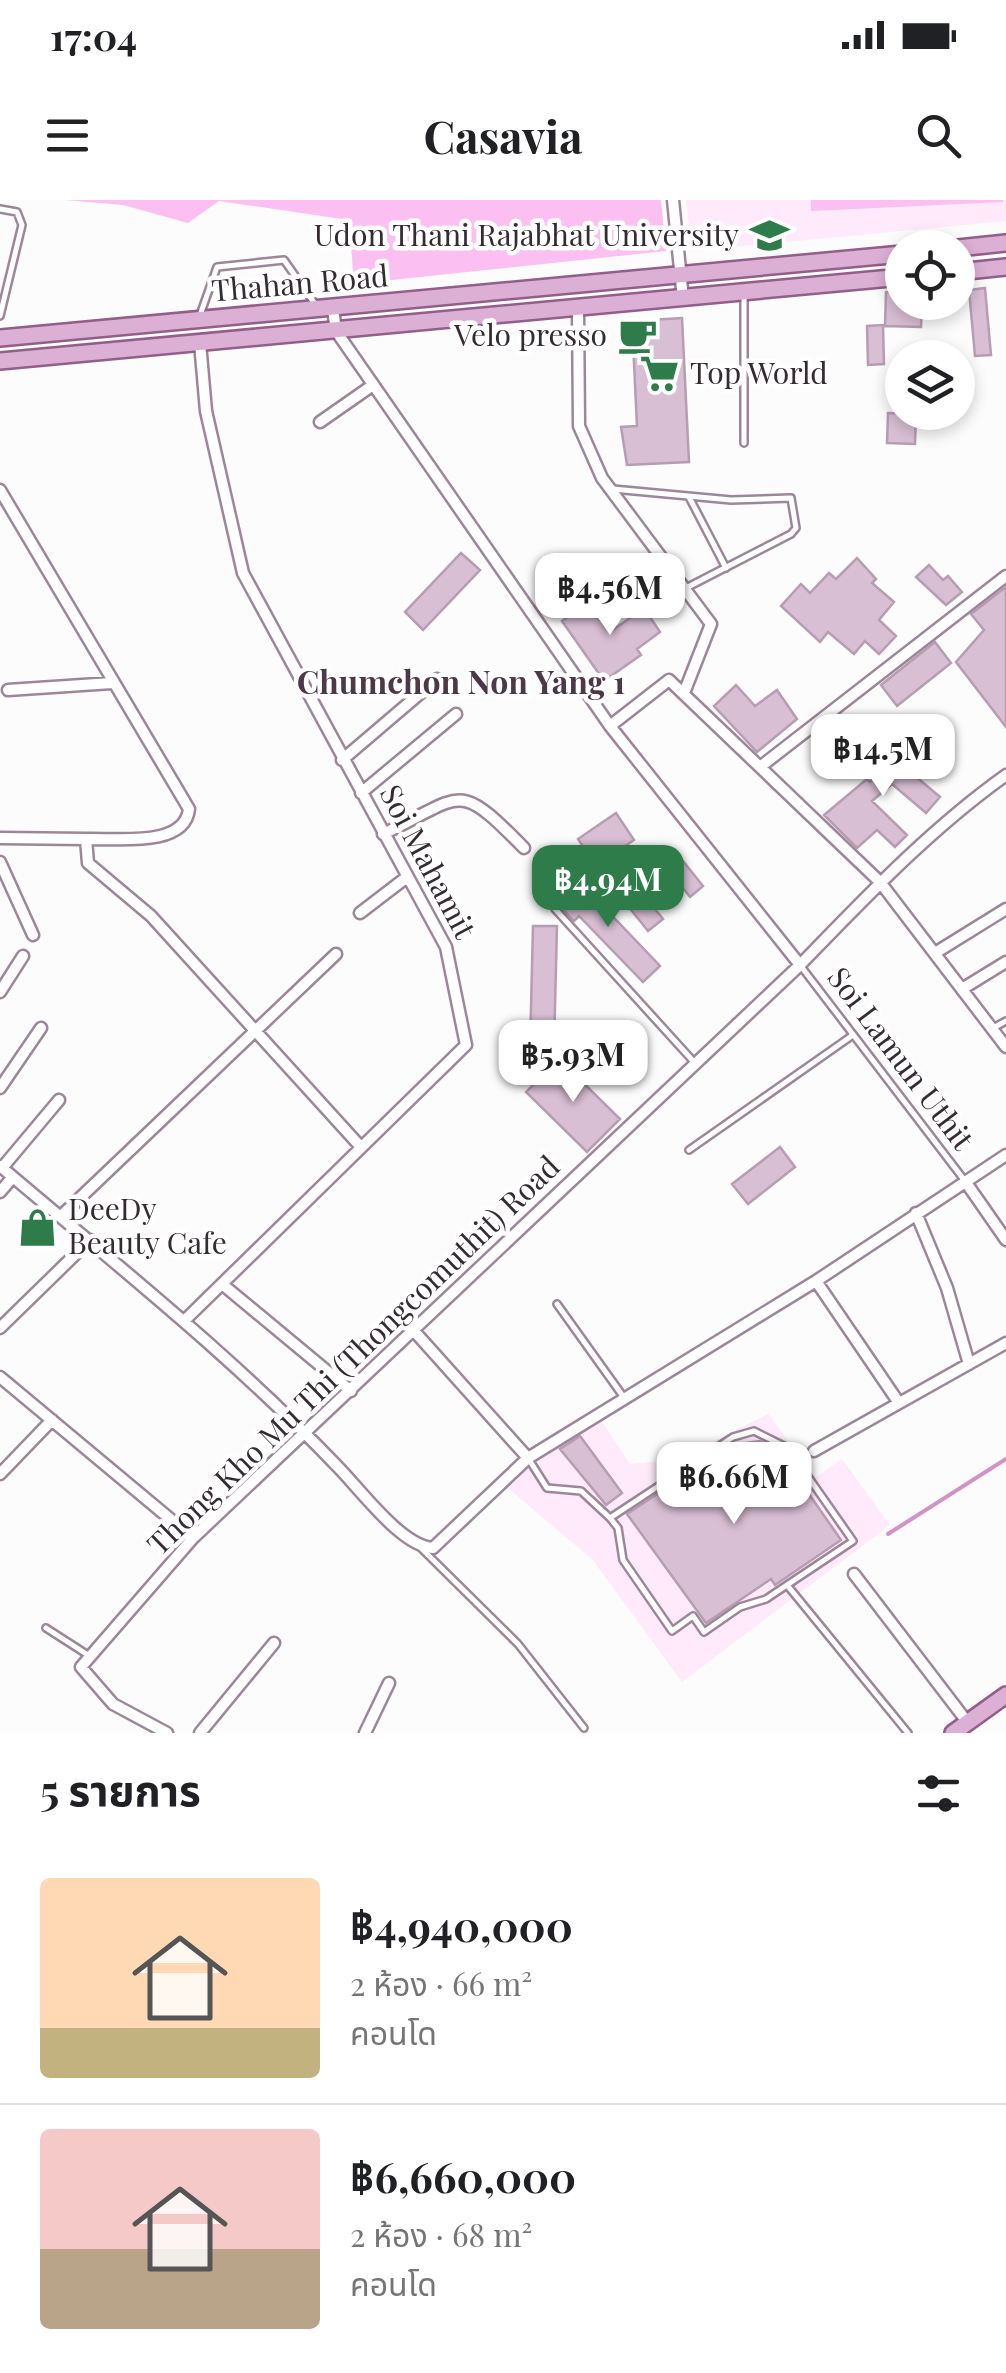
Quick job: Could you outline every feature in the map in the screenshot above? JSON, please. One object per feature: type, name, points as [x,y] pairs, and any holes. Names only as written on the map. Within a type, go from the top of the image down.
[{"type":"main road","points":[[975,246],[1006,243]]},
{"type":"main road","name":"Thahan Road","points":[[0,338],[681,278],[885,256]]},
{"type":"main road","points":[[975,270],[1006,267]]},
{"type":"main road","name":"Thahan Road","points":[[0,362],[885,279]]},
{"type":"main road","points":[[954,1733],[1006,1695]]},
{"type":"street","points":[[672,200],[683,299]]},
{"type":"street","points":[[578,308],[580,426],[610,489],[711,624],[684,694]]},
{"type":"street","points":[[326,310],[336,331],[610,726],[800,966]]},
{"type":"street","name":"Soi Mahamit","points":[[186,1320],[359,1145],[466,1045],[452,960],[243,573],[206,412],[200,343]]},
{"type":"street","points":[[320,422],[373,385]]},
{"type":"street","points":[[0,490],[112,683],[176,784],[189,816],[175,833],[86,839],[0,838]]},
{"type":"street","points":[[760,768],[1006,576]]},
{"type":"street","points":[[342,760],[437,679]]},
{"type":"street","points":[[610,726],[669,680],[880,882],[1006,1047]]},
{"type":"street","points":[[8,690],[112,683]]},
{"type":"street","points":[[361,793],[456,714]]},
{"type":"street","name":"Thong Kho Mu Thi (Thongcomuthit) Road","points":[[167,1733],[113,1704],[81,1667],[193,1538],[800,966],[880,882],[956,811],[1006,775]]},
{"type":"street","points":[[383,834],[458,797],[485,809],[524,848]]},
{"type":"street","points":[[86,839],[88,862],[152,916],[359,1145]]},
{"type":"street","points":[[0,862],[33,935]]},
{"type":"street","points":[[360,913],[407,877]]},
{"type":"street","points":[[934,954],[1006,909]]},
{"type":"street","points":[[61,1216],[336,954]]},
{"type":"street","points":[[0,992],[23,956]]},
{"type":"street","points":[[962,990],[1006,962]]},
{"type":"street","points":[[0,1088],[40,1028]]},
{"type":"street","points":[[59,1100],[1,1167],[186,1320],[306,1433],[408,1540],[433,1548],[528,1458],[816,1281],[1006,1155]]},
{"type":"street","points":[[0,1192],[12,1177]]},
{"type":"street","points":[[965,1181],[1006,1240]]},
{"type":"street","points":[[916,1213],[947,1288],[969,1364]]},
{"type":"street","points":[[0,1328],[90,1240]]},
{"type":"street","points":[[816,1281],[899,1403]]},
{"type":"street","points":[[222,1284],[352,1391]]},
{"type":"street","points":[[415,1332],[528,1458]]},
{"type":"street","points":[[814,1451],[1006,1343]]},
{"type":"street","points":[[0,1377],[193,1538]]},
{"type":"street","points":[[0,1474],[52,1420]]},
{"type":"street","points":[[854,1574],[968,1722]]},
{"type":"street","points":[[200,1733],[274,1642]]},
{"type":"street","points":[[365,1733],[389,1683]]},
{"type":"lane","points":[[0,208],[17,212],[22,225],[0,316]]},
{"type":"lane","points":[[198,320],[218,267],[284,260],[326,310]]},
{"type":"lane","points":[[744,293],[744,443]]},
{"type":"lane","points":[[610,489],[730,500],[788,496],[795,503],[792,534],[684,588]]},
{"type":"lane","points":[[688,497],[726,568]]},
{"type":"lane","points":[[554,909],[696,1064]]},
{"type":"lane","name":"Soi Lamun Uthit","points":[[800,966],[965,1181]]},
{"type":"lane","points":[[992,1028],[1006,1021]]},
{"type":"lane","points":[[689,1150],[852,1035]]},
{"type":"lane","points":[[557,1304],[625,1400]]},
{"type":"lane","points":[[528,1458],[547,1488],[581,1491],[610,1518],[618,1528],[623,1560],[672,1631],[693,1616],[704,1632],[740,1607],[766,1599],[853,1541],[788,1448],[766,1434],[754,1432],[733,1437],[610,1518]]},
{"type":"lane","points":[[421,1547],[518,1644],[584,1728]]},
{"type":"lane","points":[[787,1585],[908,1733]]},
{"type":"lane","points":[[46,1628],[91,1657]]},
{"type":"shaded area","points":[[65,200],[661,200],[666,251],[354,284],[349,220],[219,201],[188,223],[123,205]]},
{"type":"shaded area","name":"Udon Thani Rajabhat University","points":[[686,200],[1006,200],[1006,221],[692,251]]},
{"type":"shaded area","points":[[811,200],[1003,200],[1003,202],[811,211]]},
{"type":"shaded area","points":[[768,1414],[816,1477],[842,1459],[890,1525],[682,1682],[592,1559],[504,1485],[600,1419],[630,1464],[676,1460]]},
{"type":"building","points":[[985,288],[991,355],[975,356],[972,320],[975,320],[975,289]]},
{"type":"building","name":"Top World","points":[[682,318],[689,462],[627,465],[621,427],[637,426],[632,321]]},
{"type":"building","points":[[885,320],[921,320],[921,327],[885,326]]},
{"type":"building","points":[[883,325],[884,364],[868,365],[867,326]]},
{"type":"building","points":[[887,430],[915,430],[915,444],[887,443]]},
{"type":"building","points":[[461,553],[480,570],[423,630],[405,612]]},
{"type":"building","points":[[857,558],[876,579],[872,583],[894,602],[879,620],[896,636],[879,654],[865,641],[854,654],[828,632],[820,642],[781,606],[801,584],[810,593],[829,573],[836,579]]},
{"type":"building","points":[[929,565],[943,580],[948,576],[962,592],[946,605],[916,577]]},
{"type":"building","points":[[1006,587],[1006,727],[956,662],[984,630],[971,614]]},
{"type":"building","points":[[592,600],[613,630],[644,608],[660,632],[637,649],[641,655],[604,681],[562,621]]},
{"type":"building","points":[[935,642],[951,663],[897,706],[881,685]]},
{"type":"building","points":[[736,685],[755,706],[777,690],[797,719],[757,752],[714,706]]},
{"type":"building","points":[[905,740],[927,759],[914,775],[940,797],[926,813],[892,784],[872,801],[907,835],[895,847],[877,830],[857,848],[824,815],[867,779],[870,782]]},
{"type":"building","points":[[616,813],[634,840],[596,866],[578,839]]},
{"type":"building","points":[[679,856],[703,886],[690,897],[683,888],[656,910],[663,919],[648,931],[624,901]]},
{"type":"building","points":[[579,881],[660,966],[643,982],[579,916],[574,921],[557,903]]},
{"type":"building","points":[[533,926],[557,926],[554,1048],[530,1048]]},
{"type":"building","points":[[559,1059],[620,1119],[587,1152],[526,1092]]},
{"type":"building","points":[[780,1147],[795,1167],[748,1204],[732,1184]]},
{"type":"building","points":[[580,1436],[622,1493],[606,1505],[560,1449]]},
{"type":"building","points":[[760,1441],[779,1451],[841,1540],[775,1585],[771,1579],[706,1623],[627,1514],[732,1445]]},
{"type":"waterway","points":[[888,1534],[1006,1459]]},
{"type":"place","name":"Udon Thani Rajabhat University","points":[[769,236]]},
{"type":"place","name":"Velo presso","points":[[637,336]]},
{"type":"place","name":"Top World","points":[[660,374]]},
{"type":"place","name":"DeeDy Beauty Cafe","points":[[38,1227]]},
{"type":"district","name":"Chumchon Non Yang 1","points":[[461,683]]}]
